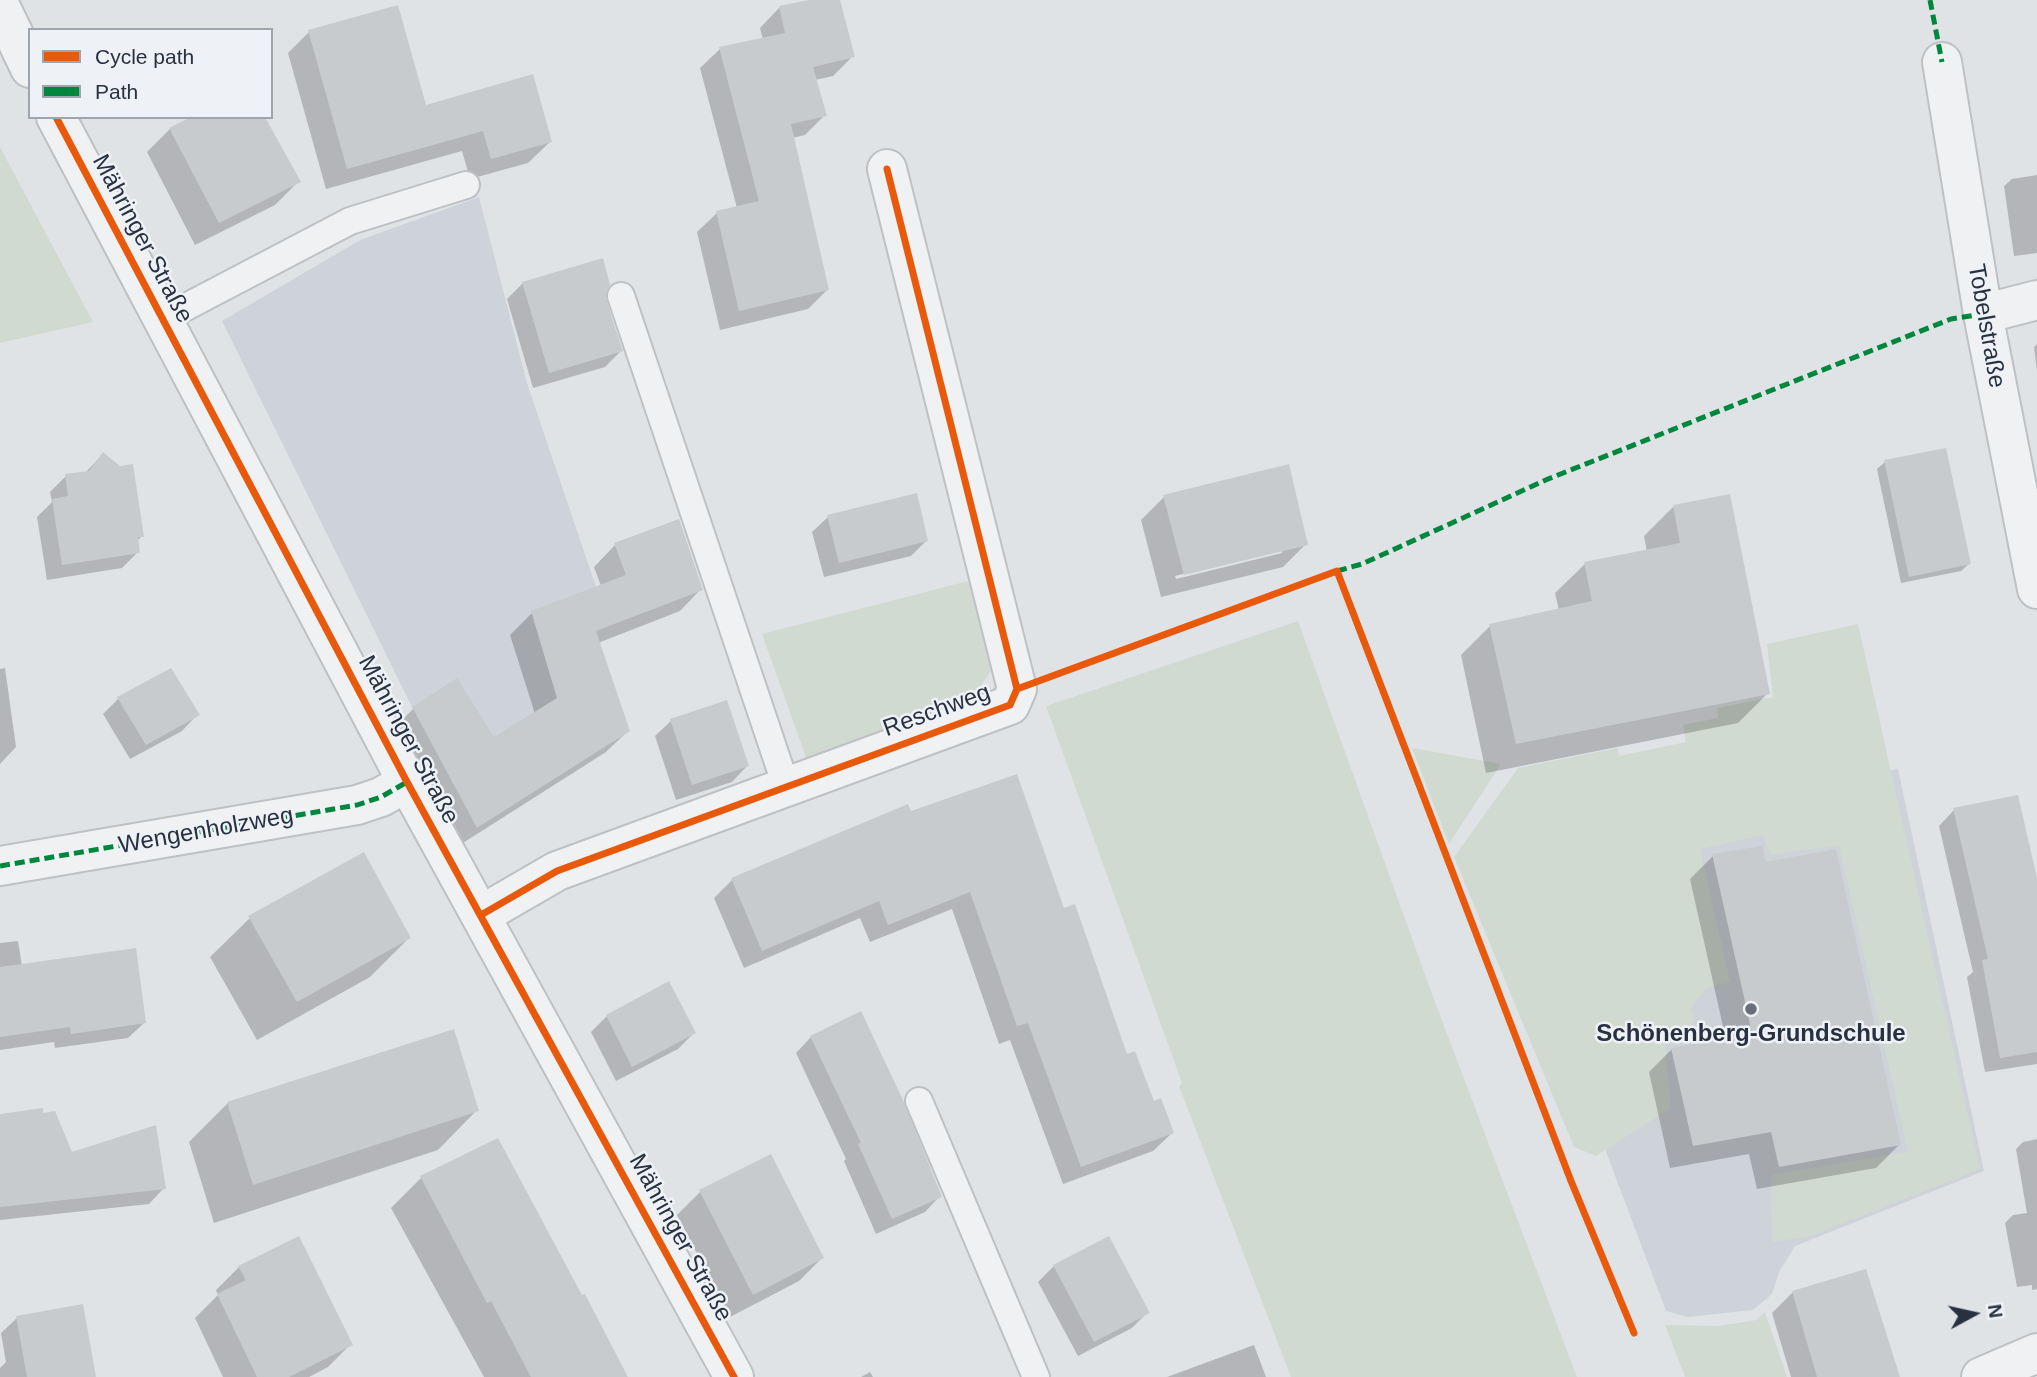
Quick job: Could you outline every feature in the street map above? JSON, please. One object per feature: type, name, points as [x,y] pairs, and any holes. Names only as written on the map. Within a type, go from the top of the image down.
[{"type":"street","points":[[0,6],[28,64]]},
{"type":"street","name":"Tobelstraße","points":[[1942,62],[1983,314],[2037,589]]},
{"type":"street","name":"Mähringer Straße","points":[[57,119],[407,782],[734,1377]]},
{"type":"street","name":"Reschweg","points":[[481,915],[557,871],[1010,705],[1017,689],[887,169]]},
{"type":"street","points":[[1983,314],[2037,300]]},
{"type":"street","name":"Wengenholzweg","points":[[0,866],[357,805],[381,797],[407,782]]},
{"type":"street","points":[[1981,1377],[2037,1353]]},
{"type":"lane","name":"Mähringer Straße","points":[[163,319],[350,221],[466,185]]},
{"type":"lane","points":[[621,296],[786,786]]},
{"type":"lane","points":[[919,1101],[1036,1377]]},
{"type":"shaded area","points":[[0,147],[93,322],[0,343]]},
{"type":"shaded area","points":[[479,197],[527,383],[596,587],[582,592],[601,719],[613,742],[477,828],[412,707],[222,321],[360,240]]},
{"type":"shaded area","points":[[976,579],[998,660],[974,696],[808,763],[762,634]]},
{"type":"shaded area","points":[[1298,621],[1432,994],[1577,1377],[1291,1377],[1179,1086],[1182,1083],[1046,706]]},
{"type":"shaded area","points":[[1858,624],[1980,1169],[1810,1236],[1772,1242],[1771,1175],[1908,1152],[1839,845],[1770,855],[1763,835],[1700,849],[1730,982],[1707,988],[1691,1008],[1695,1022],[1664,1036],[1671,1108],[1596,1156],[1574,1147],[1454,857],[1518,768],[1618,748],[1619,756],[1686,742],[1683,725],[1718,718],[1717,708],[1773,697],[1767,644]]},
{"type":"shaded area","points":[[1412,748],[1501,764],[1449,844]]},
{"type":"shaded area","name":"Schönenberg-Grundschule","points":[[1898,769],[1984,1171],[1795,1246],[1779,1272],[1772,1294],[1753,1310],[1688,1317],[1666,1311],[1491,846]]},
{"type":"shaded area","points":[[1765,1312],[1787,1377],[1685,1377],[1665,1325],[1718,1326],[1756,1320]]},
{"type":"building","points":[[809,0],[840,0],[855,57],[813,67],[827,116],[791,124],[829,290],[739,311],[716,211],[759,201],[719,47],[785,33],[779,6]]},
{"type":"building","points":[[398,5],[426,105],[533,74],[552,142],[491,159],[483,131],[347,169],[308,30]]},
{"type":"building","points":[[187,119],[266,119],[301,182],[219,223],[169,128]]},
{"type":"building","points":[[603,258],[610,285],[606,292],[606,301],[623,351],[549,373],[522,282]]},
{"type":"building","points":[[1946,448],[1971,564],[1909,577],[1884,460]]},
{"type":"building","points":[[103,452],[120,466],[133,464],[144,537],[138,537],[140,553],[62,565],[52,499],[68,496],[65,474],[89,471]]},
{"type":"building","points":[[1289,464],[1308,545],[1184,575],[1163,495]]},
{"type":"building","points":[[917,493],[928,541],[839,563],[827,515]]},
{"type":"building","points":[[1730,494],[1770,694],[1516,744],[1489,624],[1592,601],[1584,562],[1680,543],[1673,505]]},
{"type":"building","points":[[679,519],[703,590],[596,631],[630,731],[477,828],[412,707],[457,678],[494,737],[557,698],[531,611],[626,575],[614,543]]},
{"type":"building","points":[[171,668],[200,715],[146,745],[117,697]]},
{"type":"building","points":[[727,700],[749,766],[692,785],[670,719]]},
{"type":"building","points":[[1017,774],[1064,908],[1075,904],[1127,1054],[1135,1051],[1154,1101],[1161,1098],[1174,1133],[1081,1167],[1028,1023],[1017,1026],[970,892],[888,925],[879,901],[762,951],[731,878],[908,804],[911,811]]},
{"type":"building","points":[[2018,795],[2037,878],[2037,1052],[2000,1058],[1982,960],[1988,959],[1953,808]]},
{"type":"building","points":[[1762,846],[1766,862],[1836,849],[1901,1145],[1779,1167],[1771,1132],[1693,1146],[1671,1048],[1752,1033],[1712,854]]},
{"type":"building","points":[[364,852],[411,938],[297,1002],[248,916]]},
{"type":"building","points":[[136,948],[146,1023],[71,1034],[70,1027],[0,1037],[0,967]]},
{"type":"building","points":[[669,981],[696,1033],[632,1067],[606,1015]]},
{"type":"building","points":[[861,1011],[903,1100],[942,1197],[892,1219],[858,1144],[861,1143],[810,1036]]},
{"type":"building","points":[[454,1029],[479,1111],[253,1185],[227,1102]]},
{"type":"building","points":[[43,1108],[43,1113],[55,1111],[72,1152],[156,1125],[166,1189],[0,1207],[0,1114]]},
{"type":"building","points":[[498,1138],[628,1377],[531,1377],[491,1301],[487,1303],[420,1176]]},
{"type":"building","points":[[771,1154],[824,1258],[753,1295],[699,1190]]},
{"type":"building","points":[[299,1236],[353,1345],[289,1377],[257,1377],[217,1294],[246,1280],[238,1266]]},
{"type":"building","points":[[1109,1236],[1150,1313],[1094,1342],[1053,1265]]},
{"type":"building","points":[[1866,1269],[1900,1377],[1817,1377],[1792,1291]]},
{"type":"building","points":[[83,1304],[96,1377],[27,1377],[16,1316]]},
{"type":"marked path","points":[[1930,0],[1942,62]]},
{"type":"marked path","points":[[1337,571],[1362,564],[1548,479],[1951,319],[1983,314]]},
{"type":"marked path","points":[[0,866],[357,805],[381,797],[407,782]]},
{"type":"cycle path","points":[[57,119],[407,782],[734,1377]]},
{"type":"cycle path","points":[[481,915],[557,871],[1010,705],[1017,689],[887,169]]},
{"type":"cycle path","points":[[1017,689],[1337,571],[1571,1181],[1634,1333]]},
{"type":"place","name":"Schönenberg-Grundschule","points":[[1751,1009]]}]
